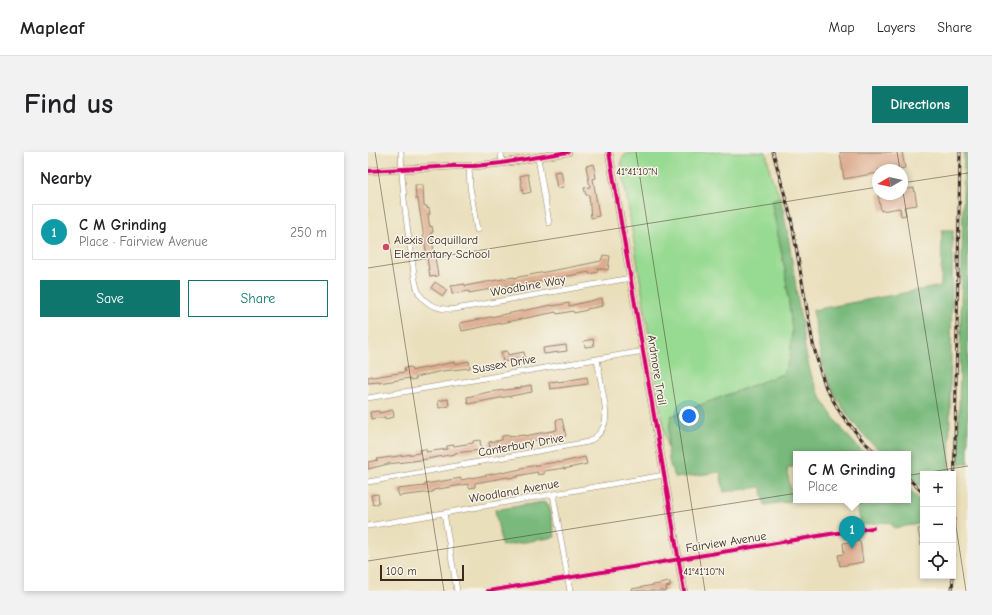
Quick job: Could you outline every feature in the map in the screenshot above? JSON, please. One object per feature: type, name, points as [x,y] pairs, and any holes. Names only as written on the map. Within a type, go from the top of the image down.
[{"type":"street","points":[[401,152],[402,168]]},
{"type":"street","points":[[501,152],[502,163]]},
{"type":"street","points":[[368,171],[502,163],[568,152]]},
{"type":"street","name":"Ardmore Trail","points":[[609,152],[684,591]]},
{"type":"street","points":[[538,158],[549,222]]},
{"type":"street","points":[[469,166],[470,187],[478,230]]},
{"type":"street","name":"Woodbine Way","points":[[402,168],[405,216],[415,281],[419,293],[429,304],[442,309],[455,309],[631,278]]},
{"type":"street","name":"Sussex Drive","points":[[368,398],[644,351]]},
{"type":"street","name":"Canterbury Drive","points":[[368,482],[588,442],[602,430],[606,418],[598,359]]},
{"type":"street","name":"Woodland Avenue","points":[[368,526],[664,475]]},
{"type":"street","points":[[553,494],[570,591]]},
{"type":"street","points":[[444,513],[457,591]]},
{"type":"street","name":"Fairview Avenue","points":[[488,591],[873,528]]},
{"type":"green space","points":[[641,152],[766,152],[771,176],[780,197],[771,200],[785,270],[792,330],[790,360],[783,374],[671,416],[667,447],[621,162],[626,155]]},
{"type":"green space","points":[[964,152],[968,152],[968,464],[958,464]]},
{"type":"green space","points":[[780,197],[806,350],[813,380],[823,401],[842,429],[862,451],[793,451],[793,467],[787,468],[792,501],[765,505],[761,487],[724,492],[720,472],[676,478],[672,471],[668,456],[668,440],[671,416],[783,374],[790,359],[792,330],[785,270],[771,200]]},
{"type":"green space","points":[[942,230],[953,230],[949,471],[920,471],[920,485],[911,478],[911,451],[881,451],[864,435],[838,400],[826,375],[818,343],[813,310],[941,286]]},
{"type":"green space","points":[[911,491],[920,502],[920,524],[894,528],[891,523],[884,522],[861,525],[857,503],[911,503]]},
{"type":"green space","points":[[543,502],[549,505],[555,537],[502,546],[495,510]]},
{"type":"building","points":[[840,152],[902,152],[904,164],[872,164],[872,174],[844,179]]},
{"type":"building","points":[[594,164],[596,178],[593,179],[599,216],[591,218],[589,195],[586,195],[584,188],[590,187],[586,166]]},
{"type":"building","points":[[561,171],[564,187],[557,188],[554,172]]},
{"type":"building","points":[[528,174],[531,192],[523,194],[520,176]]},
{"type":"building","points":[[415,185],[423,185],[424,206],[427,206],[427,209],[429,208],[429,222],[430,227],[432,226],[433,232],[431,233],[438,276],[430,277],[418,199],[416,199]]},
{"type":"building","points":[[914,188],[917,205],[904,207],[906,215],[901,216],[900,208],[881,211],[879,200],[908,200],[908,189]]},
{"type":"building","points":[[603,255],[610,256],[608,270],[597,268],[598,272],[589,274],[589,272],[518,286],[518,284],[469,293],[469,291],[452,294],[451,286],[465,284],[465,286],[582,265],[601,261]]},
{"type":"building","points":[[435,282],[447,290],[443,296],[431,288]]},
{"type":"building","points":[[602,298],[603,306],[574,313],[573,311],[557,314],[556,312],[462,331],[460,323],[552,305],[569,303],[569,306]]},
{"type":"building","points":[[593,339],[594,346],[585,347],[584,341]]},
{"type":"building","points":[[566,345],[567,351],[544,354],[543,348]]},
{"type":"building","points":[[507,351],[508,355],[524,352],[525,358],[503,362],[501,352]]},
{"type":"building","points":[[469,361],[470,368],[442,371],[416,377],[416,379],[410,380],[410,378],[379,383],[368,383],[368,377],[405,372],[404,368],[411,367],[412,371],[455,362],[455,364]]},
{"type":"building","points":[[587,377],[588,384],[550,389],[549,382],[559,382]]},
{"type":"building","points":[[531,385],[532,392],[468,404],[467,397]]},
{"type":"building","points":[[448,399],[449,406],[439,408],[438,401]]},
{"type":"building","points":[[393,410],[394,417],[385,419],[385,417],[371,419],[370,412],[379,411],[379,413]]},
{"type":"building","points":[[562,419],[566,436],[490,448],[489,442],[502,440],[502,436],[524,436],[557,430],[556,420]]},
{"type":"building","points":[[480,440],[481,450],[388,464],[368,469],[368,462],[378,460],[377,459],[420,453],[419,450],[426,449],[426,452],[447,449],[447,446],[473,443],[473,441]]},
{"type":"building","points":[[585,457],[587,464],[564,469],[544,471],[544,474],[538,475],[537,472],[517,476],[518,477],[508,477],[475,483],[475,487],[469,488],[468,484],[433,490],[433,492],[399,496],[397,489],[425,486],[425,484],[461,478],[461,480]]},
{"type":"building","points":[[378,494],[379,503],[373,505],[371,495]]},
{"type":"building","points":[[918,529],[920,529],[920,540]]},
{"type":"building","points":[[860,541],[863,562],[840,566],[838,555],[844,554],[843,543]]},
{"type":"building","points":[[670,582],[670,586],[666,587],[667,591],[632,591],[632,589]]},
{"type":"railway","points":[[773,152],[791,218],[813,344],[826,388],[841,414],[863,441],[874,451]]},
{"type":"railway","points":[[953,543],[960,152]]},
{"type":"railway","points":[[911,481],[920,490]]},
{"type":"railway","points":[[952,591],[953,579]]},
{"type":"cycle path","points":[[368,171],[475,166],[568,152]]},
{"type":"cycle path","points":[[609,152],[684,591]]},
{"type":"cycle path","points":[[488,591],[873,528]]},
{"type":"place","name":"Alexis Coquillard Elementary School","points":[[386,247]]},
{"type":"place","name":"C M Grinding","points":[[852,549]]}]
